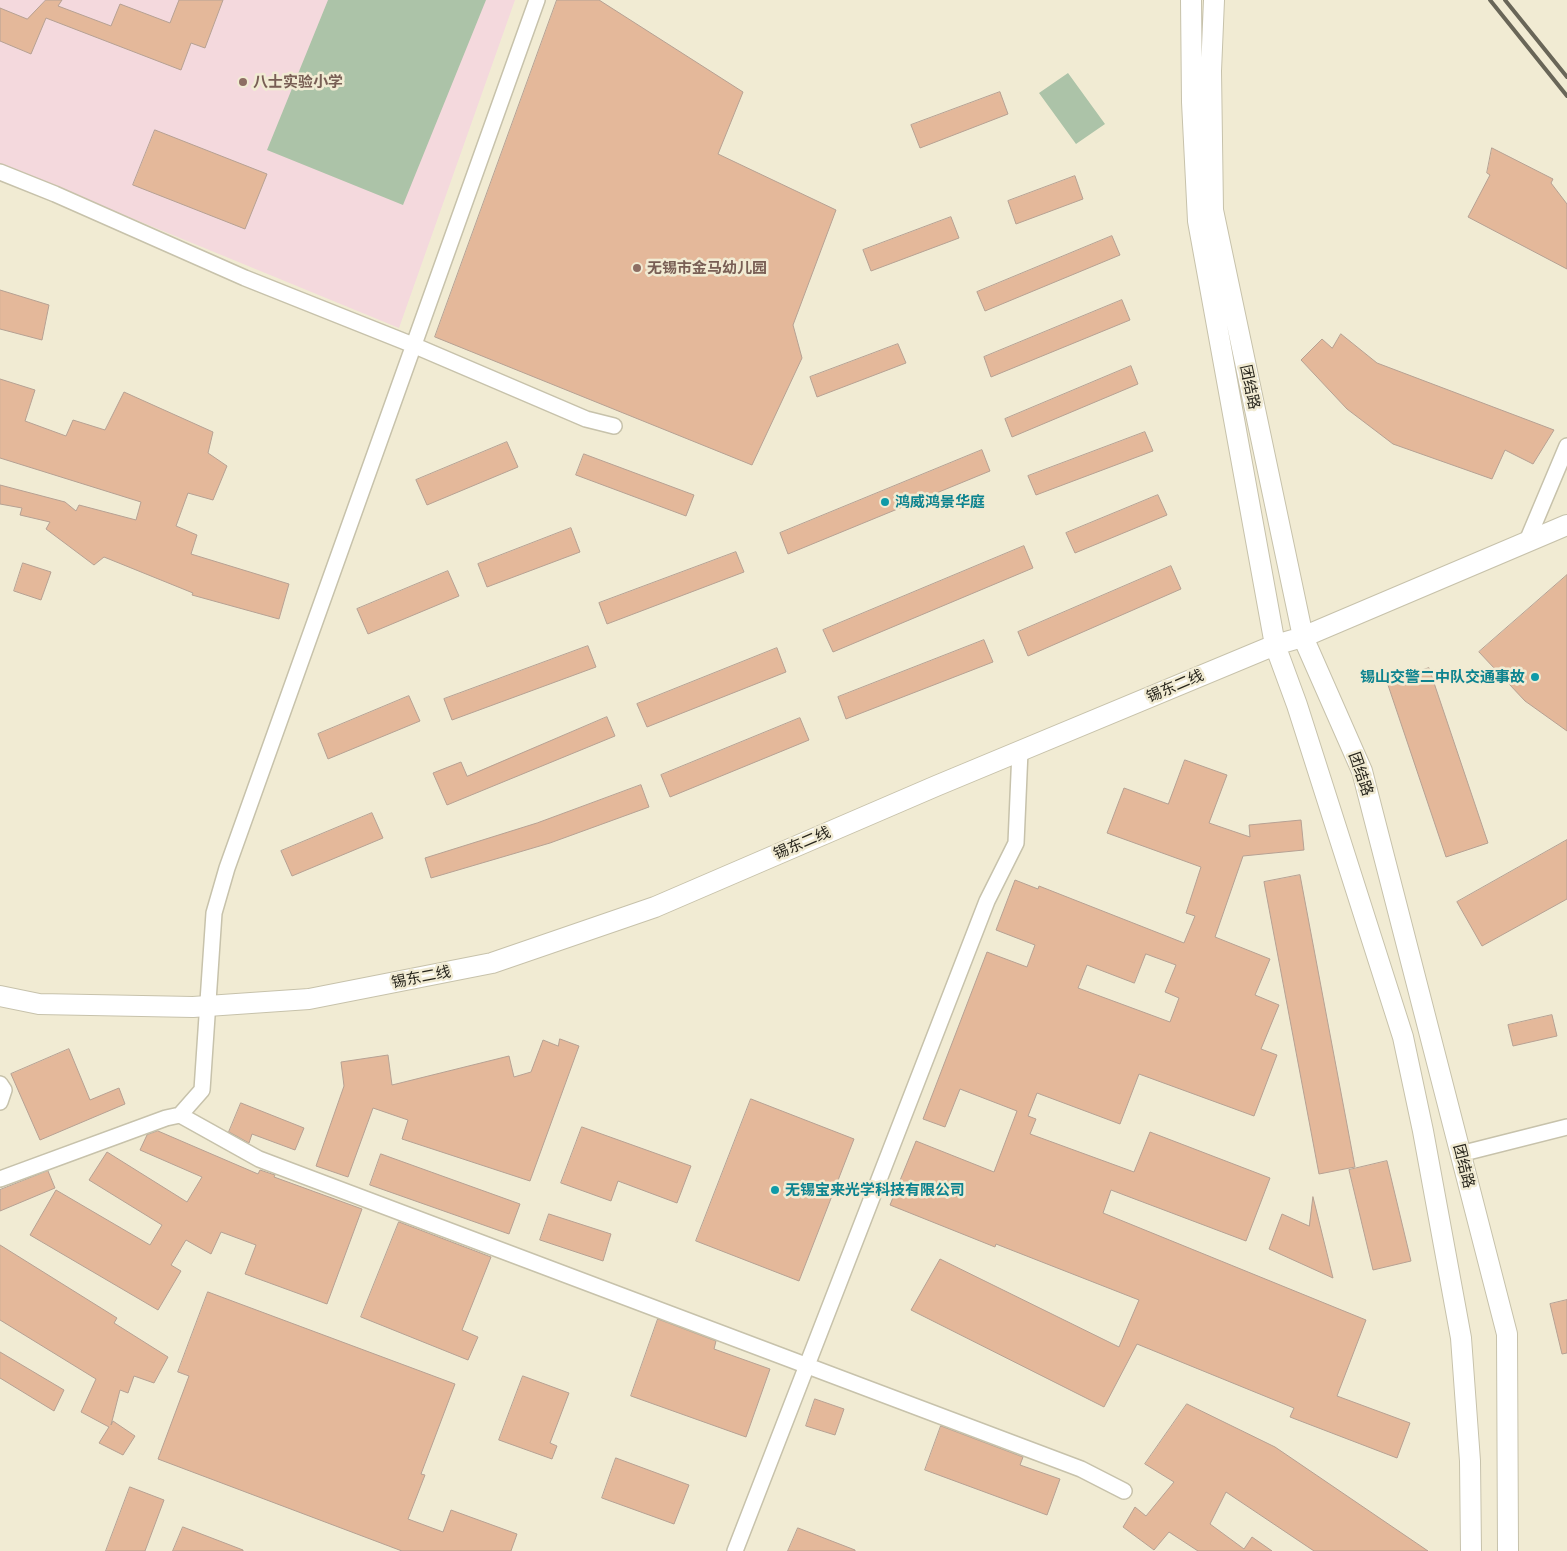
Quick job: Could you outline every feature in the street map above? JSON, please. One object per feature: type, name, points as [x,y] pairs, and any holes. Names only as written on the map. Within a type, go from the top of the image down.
[{"type":"main road","name":"团结路","points":[[1191,0],[1192,102],[1198,221],[1275,645],[1297,706],[1403,1038],[1440,1211],[1461,1338],[1470,1461],[1471,1551]]},
{"type":"main road","name":"团结路","points":[[1214,0],[1211,71],[1213,210],[1303,637],[1362,771],[1506,1334],[1508,1551]]},
{"type":"main road","name":"锡东二线","points":[[0,996],[39,1004],[206,1006],[309,999],[492,963],[655,907],[1020,751],[1275,645],[1303,637],[1567,524]]},
{"type":"street","points":[[0,1180],[166,1118],[180,1115],[202,1090],[206,1006],[214,912],[227,868],[537,0]]},
{"type":"street","points":[[0,172],[55,194],[245,278],[413,345],[586,419],[614,426]]},
{"type":"street","points":[[1528,541],[1567,446]]},
{"type":"street","points":[[735,1551],[987,901],[1016,843],[1020,751]]},
{"type":"street","points":[[0,1084],[4,1090],[0,1102]]},
{"type":"street","points":[[180,1115],[259,1159],[1081,1468],[1124,1491]]},
{"type":"street","points":[[1460,1154],[1567,1127]]},
{"type":"shaded area","name":"八士实验小学","points":[[0,0],[515,0],[399,328],[0,164]]},
{"type":"green space","points":[[328,0],[486,0],[403,205],[267,150]]},
{"type":"green space","points":[[1068,73],[1105,124],[1076,144],[1039,93]]},
{"type":"building","points":[[46,0],[62,0],[58,6],[111,26],[120,4],[170,23],[179,0],[223,0],[205,48],[191,43],[181,70],[46,18],[31,54],[0,41],[0,8],[27,19]]},
{"type":"building","name":"无锡市金马幼儿园","points":[[557,0],[599,0],[743,92],[718,154],[836,210],[793,325],[802,358],[752,465],[435,337]]},
{"type":"building","points":[[1000,92],[1008,114],[920,148],[911,125]]},
{"type":"building","points":[[155,130],[267,174],[245,229],[133,185]]},
{"type":"building","points":[[1492,148],[1553,179],[1551,183],[1567,204],[1567,269],[1468,217],[1490,175],[1487,173]]},
{"type":"building","points":[[1075,176],[1083,199],[1016,224],[1008,201]]},
{"type":"building","points":[[951,217],[959,238],[871,271],[863,250]]},
{"type":"building","points":[[1112,236],[1120,255],[985,311],[977,292]]},
{"type":"building","points":[[0,290],[49,305],[42,340],[0,329]]},
{"type":"building","points":[[1122,300],[1130,320],[991,377],[984,357]]},
{"type":"building","points":[[1341,334],[1377,363],[1554,430],[1533,464],[1505,450],[1492,479],[1393,444],[1347,409],[1301,360],[1322,339],[1332,348]]},
{"type":"building","points":[[898,344],[906,363],[817,397],[810,377]]},
{"type":"building","points":[[1131,366],[1138,384],[1012,437],[1005,419]]},
{"type":"building","points":[[0,379],[35,390],[25,421],[66,436],[73,420],[105,430],[124,392],[213,432],[208,453],[227,466],[213,500],[188,493],[176,526],[197,535],[191,554],[289,584],[279,619],[192,595],[193,593],[104,557],[94,565],[46,529],[50,522],[20,515],[22,508],[0,504],[0,485],[65,502],[76,511],[79,505],[136,520],[141,502],[0,458]]},
{"type":"building","points":[[1145,432],[1153,451],[1036,495],[1028,476]]},
{"type":"building","points":[[507,442],[518,467],[427,505],[416,480]]},
{"type":"building","name":"鸿威鸿景华庭","points":[[982,450],[990,471],[788,554],[780,533]]},
{"type":"building","points":[[584,454],[694,495],[686,516],[576,475]]},
{"type":"building","points":[[1158,495],[1167,515],[1075,553],[1066,533]]},
{"type":"building","points":[[571,528],[580,552],[487,587],[478,564]]},
{"type":"building","points":[[1024,546],[1033,568],[833,652],[823,630]]},
{"type":"building","points":[[736,552],[744,572],[607,624],[599,603]]},
{"type":"building","points":[[23,563],[51,572],[41,600],[14,591]]},
{"type":"building","points":[[1171,566],[1181,589],[1028,656],[1018,632]]},
{"type":"building","points":[[448,571],[459,596],[368,634],[357,609]]},
{"type":"building","name":"锡山交警二中队交通事故","points":[[1567,575],[1567,731],[1525,701],[1479,652]]},
{"type":"building","points":[[984,640],[993,662],[846,719],[838,697]]},
{"type":"building","points":[[588,646],[596,667],[452,720],[444,699]]},
{"type":"building","points":[[777,648],[786,672],[647,727],[637,704]]},
{"type":"building","points":[[1429,668],[1488,843],[1446,857],[1387,682]]},
{"type":"building","points":[[409,696],[420,721],[328,759],[318,734]]},
{"type":"building","points":[[607,717],[615,736],[447,805],[433,773],[461,762],[467,776]]},
{"type":"building","points":[[800,718],[809,740],[670,797],[661,775]]},
{"type":"building","points":[[1185,760],[1227,775],[1209,823],[1250,837],[1249,825],[1301,820],[1304,850],[1243,856],[1215,937],[1270,959],[1255,995],[1279,1005],[1261,1049],[1277,1055],[1254,1116],[1139,1074],[1120,1124],[1037,1093],[1028,1116],[1036,1119],[1030,1134],[1134,1172],[1150,1132],[1270,1178],[1246,1241],[1111,1190],[1103,1213],[1366,1320],[1337,1396],[1410,1423],[1397,1458],[1290,1417],[1294,1408],[1137,1344],[1104,1407],[911,1310],[940,1259],[1119,1347],[1139,1300],[996,1244],[995,1247],[890,1205],[916,1141],[994,1172],[1017,1111],[960,1089],[945,1127],[923,1119],[987,952],[1027,967],[1035,945],[996,930],[1015,880],[1038,889],[1039,886],[1184,943],[1195,916],[1186,913],[1201,867],[1107,833],[1124,788],[1168,804]],"holes":[[[1146,954],[1176,965],[1165,992],[1179,998],[1170,1022],[1078,988],[1087,965],[1134,983]]]},
{"type":"building","points":[[641,785],[649,807],[550,843],[431,878],[425,858],[537,823]]},
{"type":"building","points":[[372,813],[383,838],[292,876],[281,851]]},
{"type":"building","points":[[1567,840],[1567,899],[1482,946],[1457,902]]},
{"type":"building","points":[[1300,875],[1355,1167],[1319,1174],[1264,882]]},
{"type":"building","points":[[1552,1015],[1557,1036],[1513,1046],[1508,1025]]},
{"type":"building","points":[[560,1039],[579,1046],[530,1181],[402,1139],[408,1120],[373,1108],[348,1177],[316,1166],[344,1086],[341,1062],[388,1055],[392,1085],[509,1056],[514,1077],[531,1072],[543,1040],[558,1046]]},
{"type":"building","points":[[69,1049],[90,1100],[119,1088],[125,1104],[40,1140],[11,1074]]},
{"type":"building","name":"无锡宝来光学科技有限公司","points":[[751,1099],[854,1139],[799,1281],[696,1241]]},
{"type":"building","points":[[241,1103],[304,1128],[295,1150],[252,1134],[249,1143],[229,1132]]},
{"type":"building","points":[[582,1127],[691,1166],[677,1203],[618,1181],[611,1201],[561,1183]]},
{"type":"building","points":[[158,1131],[258,1174],[260,1170],[275,1175],[274,1177],[362,1209],[327,1304],[245,1274],[256,1245],[221,1232],[211,1254],[186,1240],[171,1265],[181,1271],[158,1310],[30,1235],[56,1190],[150,1245],[162,1225],[89,1180],[107,1152],[187,1202],[202,1177],[140,1150],[147,1135]]},
{"type":"building","points":[[381,1154],[520,1204],[509,1234],[370,1185]]},
{"type":"building","points":[[1387,1161],[1411,1261],[1373,1270],[1349,1170]]},
{"type":"building","points":[[48,1171],[55,1188],[0,1211],[0,1190]]},
{"type":"building","points":[[1313,1197],[1333,1278],[1269,1249],[1282,1214],[1309,1226]]},
{"type":"building","points":[[549,1214],[611,1234],[603,1261],[540,1240]]},
{"type":"building","points":[[399,1222],[491,1257],[462,1330],[478,1337],[468,1360],[361,1317]]},
{"type":"building","points":[[0,1245],[117,1318],[114,1323],[168,1357],[154,1383],[134,1376],[128,1393],[120,1390],[111,1425],[113,1421],[135,1436],[123,1455],[99,1443],[109,1427],[81,1412],[96,1379],[0,1320]]},
{"type":"building","points":[[208,1292],[455,1384],[421,1474],[425,1475],[408,1519],[443,1532],[451,1510],[517,1534],[511,1551],[402,1551],[158,1459],[189,1376],[178,1372]]},
{"type":"building","points":[[1567,1300],[1567,1353],[1562,1354],[1550,1304]]},
{"type":"building","points":[[658,1319],[716,1341],[714,1349],[770,1369],[746,1437],[631,1396]]},
{"type":"building","points":[[0,1352],[64,1390],[54,1411],[0,1378]]},
{"type":"building","points":[[523,1376],[569,1393],[550,1443],[557,1446],[552,1459],[499,1440]]},
{"type":"building","points":[[815,1399],[844,1409],[835,1435],[806,1426]]},
{"type":"building","points":[[1187,1404],[1275,1447],[1428,1551],[1314,1551],[1226,1492],[1210,1524],[1244,1549],[1252,1537],[1272,1551],[1198,1551],[1169,1532],[1154,1550],[1123,1527],[1135,1507],[1146,1516],[1174,1482],[1145,1464]]},
{"type":"building","points":[[941,1426],[1023,1457],[1020,1465],[1060,1479],[1047,1515],[925,1470]]},
{"type":"building","points":[[616,1458],[689,1485],[674,1524],[602,1498]]},
{"type":"building","points":[[130,1487],[164,1500],[145,1551],[106,1551]]},
{"type":"building","points":[[183,1527],[243,1550],[243,1551],[173,1551]]},
{"type":"building","points":[[798,1528],[855,1550],[855,1551],[788,1551]]},
{"type":"railway","points":[[1490,0],[1567,96]]},
{"type":"railway","points":[[1505,0],[1567,77]]},
{"type":"place","name":"八士实验小学","points":[[243,82]]},
{"type":"place","name":"无锡市金马幼儿园","points":[[637,268]]},
{"type":"place","name":"鸿威鸿景华庭","points":[[885,502]]},
{"type":"place","name":"锡山交警二中队交通事故","points":[[1535,677]]},
{"type":"place","name":"无锡宝来光学科技有限公司","points":[[775,1190]]}]
